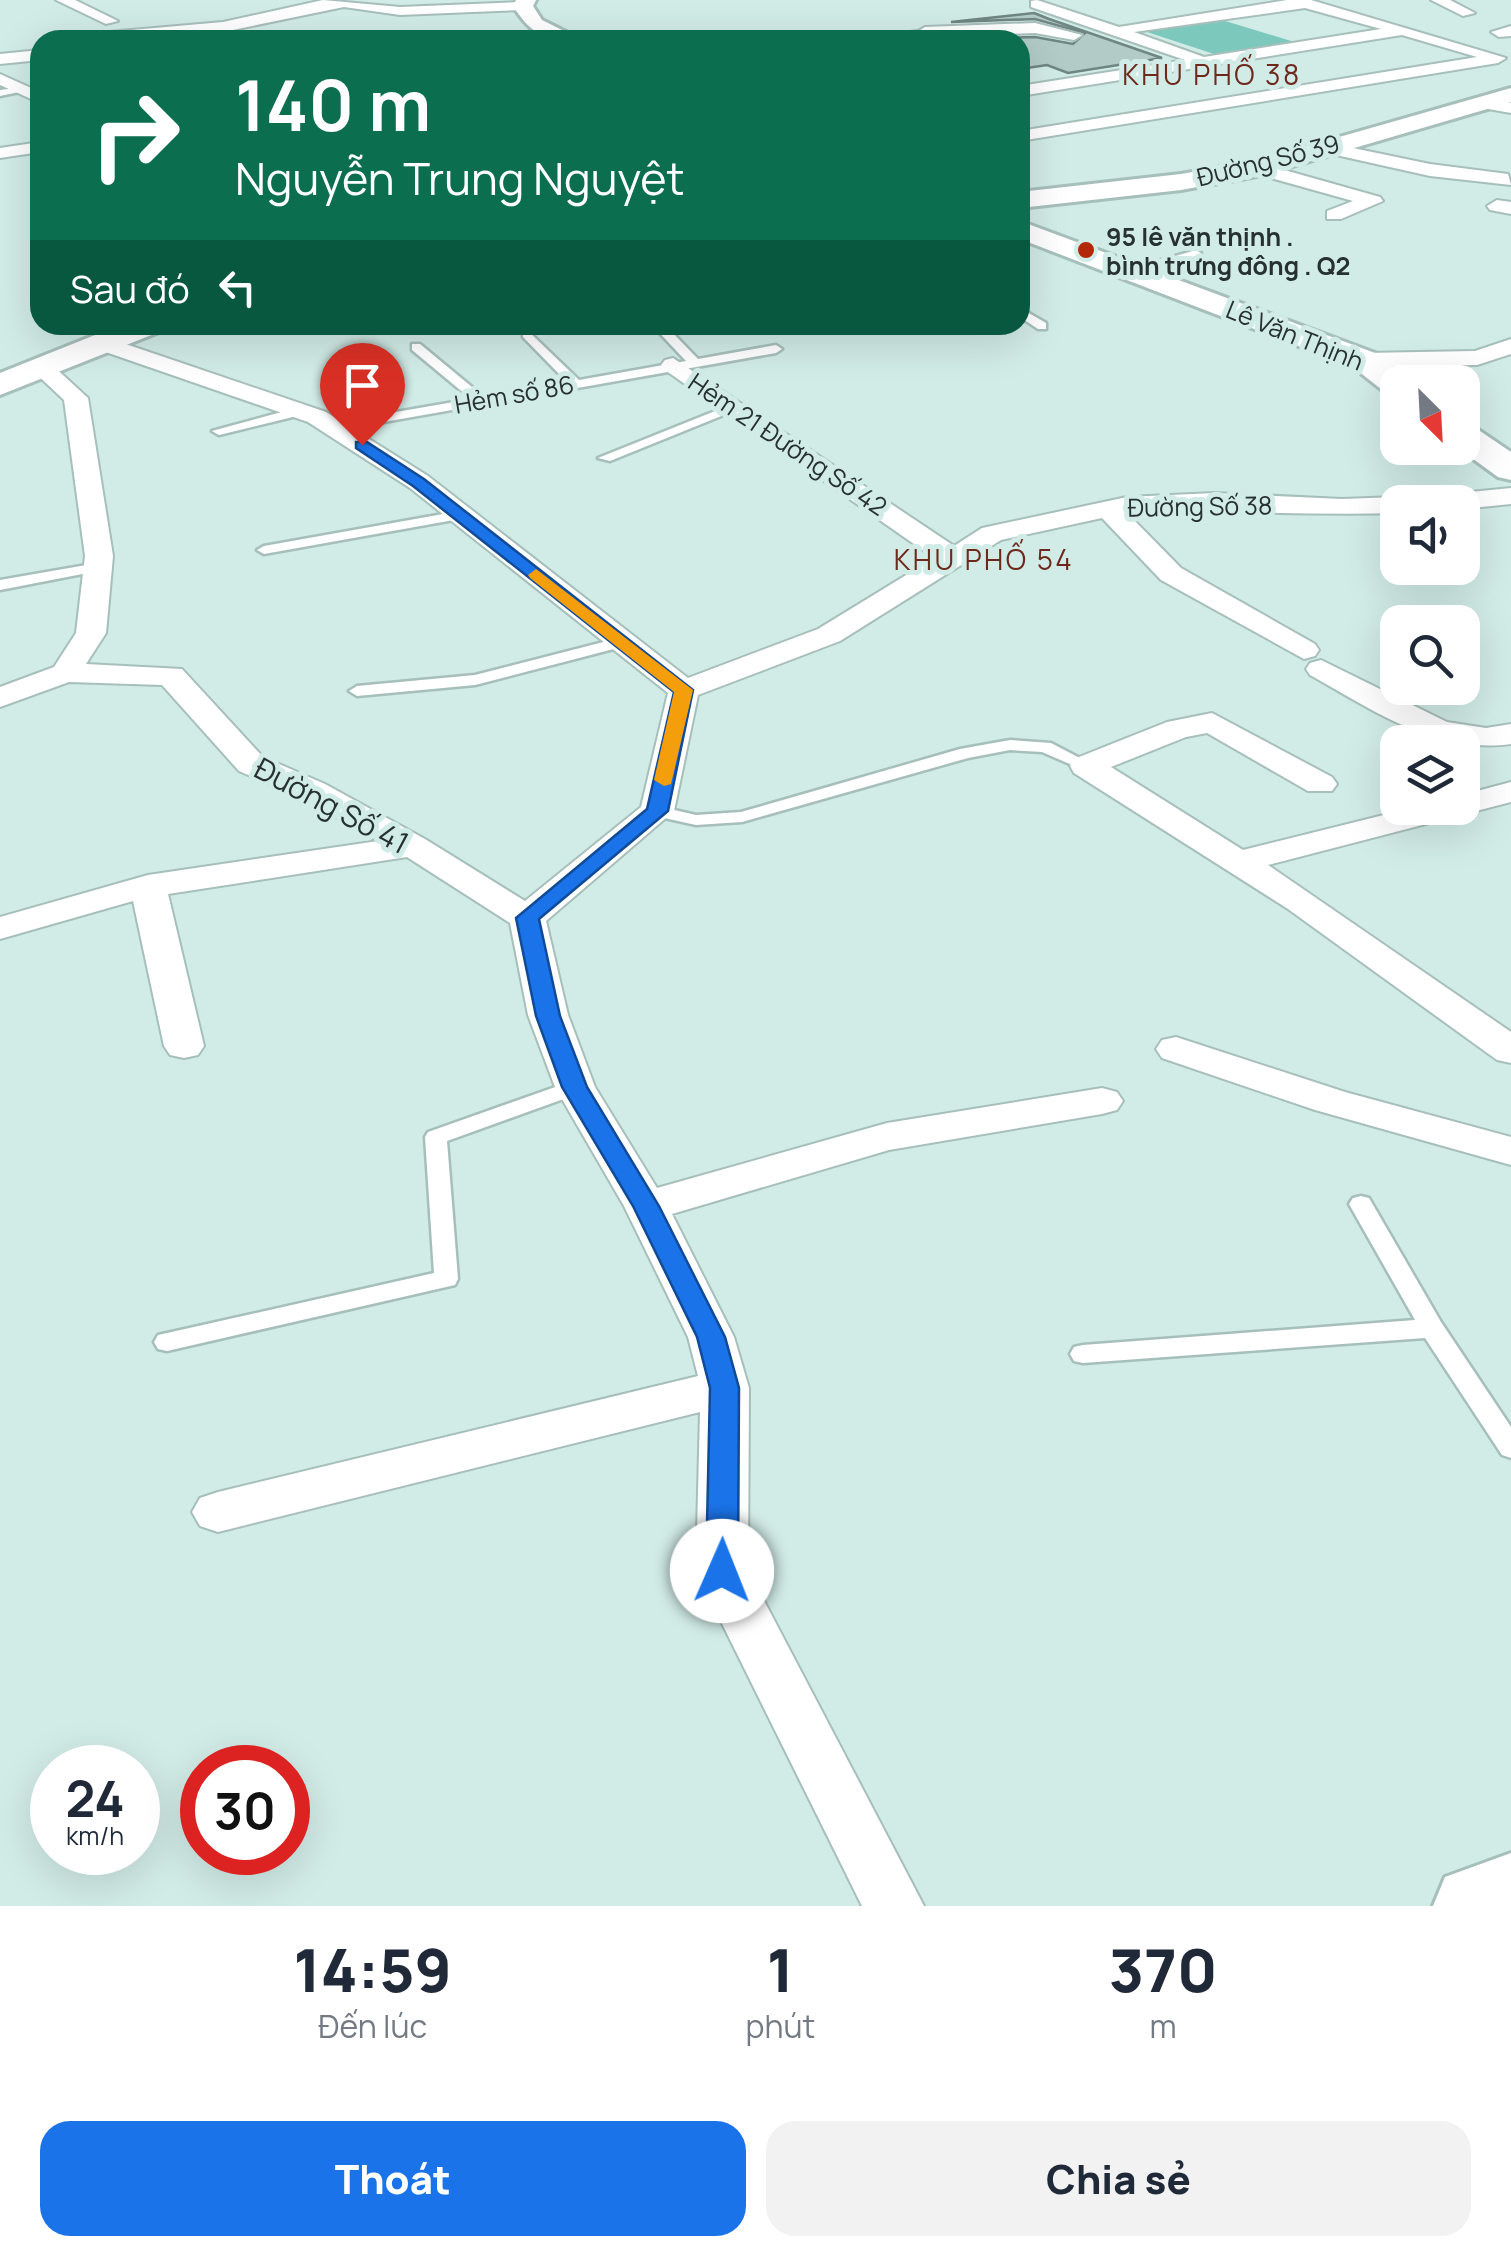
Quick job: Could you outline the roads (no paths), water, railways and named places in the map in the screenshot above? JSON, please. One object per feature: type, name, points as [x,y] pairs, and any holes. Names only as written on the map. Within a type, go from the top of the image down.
[{"type":"street","points":[[64,0],[110,21]]},
{"type":"street","points":[[1070,0],[1036,4],[1238,72]]},
{"type":"street","points":[[1438,0],[1468,13]]},
{"type":"street","points":[[1114,31],[1300,1],[1505,60]]},
{"type":"street","points":[[173,30],[249,22],[336,2],[436,12],[524,3],[534,24],[548,30]]},
{"type":"street","points":[[490,9],[510,28]]},
{"type":"street","points":[[436,12],[448,26]]},
{"type":"street","points":[[1220,16],[1256,28]]},
{"type":"street","points":[[249,22],[272,30]]},
{"type":"street","points":[[980,30],[1036,28],[1100,44]]},
{"type":"street","points":[[1030,91],[1201,60],[1406,30]]},
{"type":"street","points":[[1275,34],[1312,45]]},
{"type":"street","points":[[0,59],[30,56]]},
{"type":"street","points":[[1030,135],[1505,60]]},
{"type":"street","points":[[0,78],[30,93]]},
{"type":"street","points":[[1100,78],[1184,110]]},
{"type":"street","points":[[1257,79],[1294,91]]},
{"type":"street","name":"Đường Số 39","points":[[1030,199],[1181,182],[1256,168],[1511,95]]},
{"type":"street","points":[[1030,99],[1085,127]]},
{"type":"street","points":[[1483,103],[1511,108]]},
{"type":"street","points":[[0,153],[30,148]]},
{"type":"street","points":[[1324,148],[1430,170],[1508,180]]},
{"type":"street","points":[[1256,168],[1373,201],[1334,215]]},
{"type":"street","name":"Lê Văn Thịnh","points":[[1030,233],[1364,360],[1380,372]]},
{"type":"street","points":[[0,384],[125,335]]},
{"type":"street","points":[[104,344],[316,419],[418,482],[684,690],[657,811],[528,918],[548,1016],[575,1087],[646,1206],[711,1337],[725,1388],[722,1571],[894,1906]]},
{"type":"street","points":[[1364,360],[1478,358],[1511,346]]},
{"type":"street","points":[[1456,358],[1511,370]]},
{"type":"street","name":"Hẻm 21 Đường Số 42","points":[[684,364],[734,408],[952,557]]},
{"type":"street","points":[[0,698],[65,673],[91,632],[98,567],[76,398],[42,369]]},
{"type":"street","points":[[1480,446],[1511,468]]},
{"type":"street","points":[[1480,499],[1511,496]]},
{"type":"street","name":"Đường Số 38","points":[[684,690],[753,668],[829,635],[992,534],[1108,509],[1214,501],[1380,506]]},
{"type":"street","points":[[1108,509],[1171,574],[1440,732],[1477,740],[1511,734]]},
{"type":"street","name":"Đường Số 41","points":[[65,673],[171,676],[251,764],[313,792],[413,846],[528,918]]},
{"type":"street","points":[[1086,766],[1178,729],[1212,724],[1320,784]]},
{"type":"street","points":[[1086,766],[1240,861],[1511,1051]]},
{"type":"street","points":[[1480,800],[1511,792]]},
{"type":"street","points":[[1240,861],[1383,825]]},
{"type":"street","points":[[0,928],[148,886],[413,846]]},
{"type":"street","points":[[148,886],[184,1046]]},
{"type":"street","points":[[1176,1050],[1330,1100],[1511,1151]]},
{"type":"street","points":[[646,1206],[887,1136],[1102,1101]]},
{"type":"street","points":[[218,1512],[725,1388]]},
{"type":"lane","points":[[0,92],[21,89]]},
{"type":"lane","points":[[1133,270],[1196,253]]},
{"type":"lane","points":[[1030,318],[1042,326]]},
{"type":"lane","points":[[527,335],[574,382]]},
{"type":"lane","name":"Hẻm 21 Đường Số 42","points":[[665,335],[684,364]]},
{"type":"lane","points":[[416,347],[480,400]]},
{"type":"lane","name":"Hẻm số 86","points":[[218,431],[480,400],[776,349]]},
{"type":"lane","points":[[606,458],[734,408]]},
{"type":"lane","points":[[264,550],[460,515]]},
{"type":"lane","points":[[0,585],[98,567]]},
{"type":"lane","points":[[356,691],[475,680],[622,642]]},
{"type":"lane","points":[[657,811],[696,820],[742,817],[966,752],[1010,745],[1045,747],[1086,766]]},
{"type":"lane","points":[[166,1342],[446,1279],[436,1137],[575,1087]]},
{"type":"lane","points":[[1361,1204],[1432,1328],[1511,1448]]},
{"type":"lane","points":[[1082,1354],[1432,1328]]},
{"type":"place","name":"95 lê văn thịnh . bình trưng đông . Q2","points":[[1086,250]]},
{"type":"district","name":"KHU PHỐ 38","points":[[1212,74]]},
{"type":"district","name":"KHU PHỐ 54","points":[[984,559]]}]
